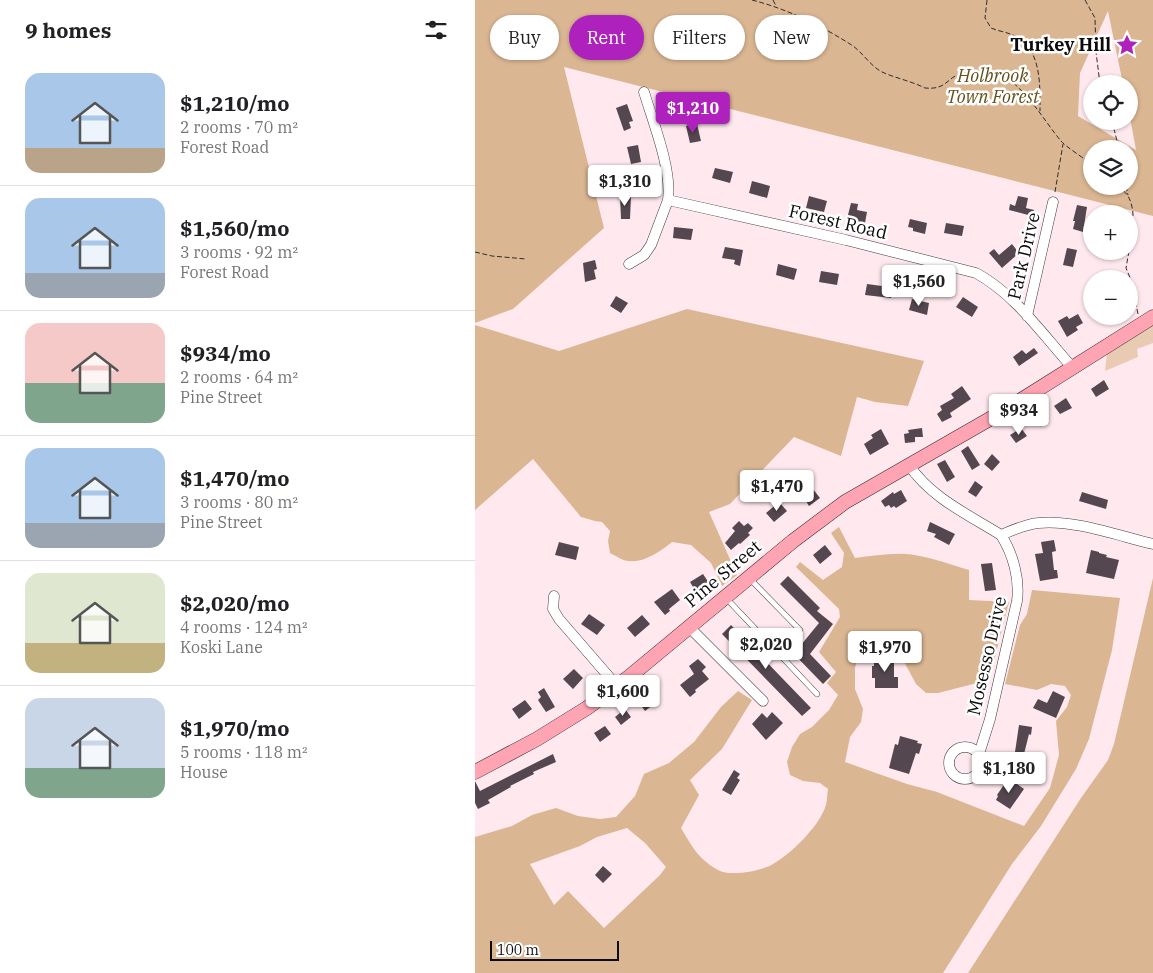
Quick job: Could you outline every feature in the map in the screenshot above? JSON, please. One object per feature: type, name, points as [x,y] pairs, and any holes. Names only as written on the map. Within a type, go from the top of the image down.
[{"type":"main road","name":"Pine Street","points":[[475,772],[537,740],[579,714],[617,686],[826,515],[858,494],[1002,412],[1153,317]]},
{"type":"street","points":[[629,264],[644,255],[651,245],[668,200],[670,187],[644,92]]},
{"type":"street","name":"Forest Road","points":[[668,200],[846,240],[976,273],[992,282],[1027,316],[1073,367]]},
{"type":"street","name":"Park Drive","points":[[1027,316],[1053,202]]},
{"type":"street","points":[[909,465],[921,481],[935,493],[1001,535],[1038,523],[1059,523],[1153,544]]},
{"type":"street","name":"Mosesso Drive","points":[[979,754],[990,719],[1018,591],[1016,571],[1006,543],[1001,535]]},
{"type":"street","points":[[554,596],[553,609],[559,619],[617,686]]},
{"type":"street","points":[[689,627],[763,701]]},
{"type":"lane","points":[[749,578],[800,630],[776,650]]},
{"type":"lane","points":[[726,597],[817,694]]},
{"type":"path","points":[[752,0],[776,6],[813,24],[852,45],[882,72],[925,88],[943,86],[961,73],[989,71],[1001,74],[1040,112],[1063,143],[1083,158]]},
{"type":"path","points":[[773,0],[776,6]]},
{"type":"path","points":[[987,0],[985,18],[991,28],[1014,35],[1025,43],[1034,58],[1039,77],[1040,112]]},
{"type":"path","points":[[1085,0],[1095,18],[1098,75]]},
{"type":"path","points":[[1053,202],[1063,143]]},
{"type":"path","points":[[1128,196],[1131,205]]},
{"type":"path","points":[[475,252],[492,256],[527,259]]},
{"type":"path","points":[[1127,260],[1126,268],[1131,280],[1135,307],[1141,325]]},
{"type":"shaded area","points":[[1153,324],[1153,343],[1137,349],[1138,357],[1105,371],[1107,353]]},
{"type":"green space","name":"Holbrook Town Forest","points":[[475,0],[1153,0],[1153,216],[1138,212],[1138,205],[1110,205],[564,67],[604,228],[513,309],[475,323]]},
{"type":"green space","points":[[687,309],[924,361],[908,406],[875,402],[857,397],[841,456],[794,437],[730,504],[709,512],[737,575],[722,586],[711,563],[691,545],[672,542],[652,556],[635,561],[624,560],[610,553],[608,541],[610,531],[602,522],[581,517],[533,459],[475,510],[475,325],[559,351]]},
{"type":"green space","points":[[839,527],[855,558],[887,554],[907,554],[930,558],[969,570],[969,600],[1009,602],[989,680],[938,693],[926,693],[916,684],[901,656],[888,645],[870,639],[861,642],[855,668],[855,689],[863,709],[861,722],[850,737],[845,762],[907,784],[937,792],[1024,826],[1050,788],[1059,755],[1056,721],[1067,707],[1071,695],[1065,686],[1051,684],[1037,690],[1005,684],[1020,625],[1027,614],[1032,590],[1120,598],[1112,650],[1089,739],[1076,769],[1041,826],[1012,864],[943,973],[475,973],[475,837],[512,826],[532,815],[556,808],[578,816],[600,819],[616,817],[635,796],[644,774],[669,763],[694,742],[721,707],[738,691],[752,700],[722,749],[690,780],[699,795],[681,828],[692,846],[706,862],[718,870],[730,873],[754,871],[768,867],[796,847],[810,832],[825,808],[828,789],[820,783],[803,781],[790,775],[787,762],[792,747],[800,734],[812,727],[829,710],[838,695],[827,683],[836,672],[819,652],[840,617],[839,609],[796,567],[800,562],[823,580],[842,567],[844,553],[831,533]],"holes":[[[627,828],[645,843],[666,867],[604,928],[568,891],[554,905],[530,864],[580,846],[597,837]]]},
{"type":"green space","points":[[1153,578],[1153,973],[968,973],[1081,798],[1108,760],[1114,744]]},
{"type":"building","points":[[627,104],[633,121],[629,122],[631,128],[624,131],[616,108]]},
{"type":"building","points":[[697,124],[701,141],[690,143],[686,126]]},
{"type":"building","points":[[638,145],[641,162],[631,164],[627,147]]},
{"type":"building","points":[[715,168],[733,172],[730,183],[712,178]]},
{"type":"building","points":[[752,181],[770,186],[767,198],[749,193]]},
{"type":"building","points":[[620,196],[631,196],[630,219],[621,219]]},
{"type":"building","points":[[809,196],[827,201],[824,212],[806,208]]},
{"type":"building","points":[[1018,196],[1028,198],[1026,208],[1034,210],[1032,216],[1009,210],[1010,204],[1015,206]]},
{"type":"building","points":[[851,203],[858,204],[857,210],[867,212],[865,223],[847,219]]},
{"type":"building","points":[[1077,205],[1083,206],[1083,232],[1073,229],[1075,221],[1073,221]]},
{"type":"building","points":[[910,219],[927,223],[925,234],[913,231],[913,228],[908,227]]},
{"type":"building","points":[[946,223],[964,226],[962,236],[944,233]]},
{"type":"building","points":[[674,227],[693,229],[691,240],[673,238]]},
{"type":"building","points":[[1012,244],[1019,253],[1002,268],[989,253],[994,249],[999,255]]},
{"type":"building","points":[[725,247],[743,250],[740,266],[734,264],[735,260],[722,258]]},
{"type":"building","points":[[1067,248],[1077,250],[1073,267],[1063,265]]},
{"type":"building","points":[[595,260],[597,269],[594,270],[596,279],[585,282],[583,263]]},
{"type":"building","points":[[778,264],[797,269],[794,280],[776,275]]},
{"type":"building","points":[[821,271],[839,274],[837,285],[819,282]]},
{"type":"building","points":[[883,281],[894,283],[891,298],[865,295],[867,284],[882,286]]},
{"type":"building","points":[[616,296],[628,303],[621,313],[610,306]]},
{"type":"building","points":[[963,297],[978,307],[972,317],[956,307]]},
{"type":"building","points":[[912,299],[929,303],[927,315],[909,310]]},
{"type":"building","points":[[1078,314],[1083,323],[1076,327],[1078,330],[1067,337],[1058,321],[1067,316],[1069,319]]},
{"type":"building","points":[[1034,348],[1038,353],[1019,366],[1013,357],[1022,350],[1026,354]]},
{"type":"building","points":[[1104,380],[1109,389],[1096,397],[1091,389]]},
{"type":"building","points":[[962,386],[971,399],[950,413],[952,417],[942,422],[937,414],[942,410],[940,406],[954,398],[951,394]]},
{"type":"building","points":[[1066,398],[1072,408],[1060,414],[1054,406]]},
{"type":"building","points":[[922,428],[923,437],[915,437],[915,442],[905,443],[904,434],[909,433],[908,430]]},
{"type":"building","points":[[1021,428],[1027,436],[1016,443],[1010,435]]},
{"type":"building","points":[[881,429],[889,444],[870,455],[864,444],[873,438],[871,435]]},
{"type":"building","points":[[968,446],[980,465],[972,470],[961,451]]},
{"type":"building","points":[[992,454],[1000,462],[992,471],[984,464]]},
{"type":"building","points":[[945,460],[955,477],[947,482],[937,464]]},
{"type":"building","points":[[975,481],[983,487],[976,497],[968,492]]},
{"type":"building","points":[[809,484],[820,498],[809,506],[800,491]]},
{"type":"building","points":[[901,490],[907,501],[896,508],[894,506],[891,508],[889,505],[885,507],[881,501],[893,492],[894,494]]},
{"type":"building","points":[[1082,492],[1108,500],[1106,509],[1079,501]]},
{"type":"building","points":[[779,502],[787,511],[774,522],[766,513]]},
{"type":"building","points":[[739,521],[744,526],[748,523],[753,528],[748,533],[750,535],[731,550],[725,543],[735,531],[732,528]]},
{"type":"building","points":[[930,522],[955,534],[949,545],[934,537],[936,534],[927,531]]},
{"type":"building","points":[[1054,540],[1056,551],[1052,552],[1054,570],[1057,570],[1058,578],[1040,581],[1035,554],[1043,553],[1041,542]]},
{"type":"building","points":[[559,542],[579,547],[576,560],[555,555]]},
{"type":"building","points":[[825,545],[832,554],[820,564],[813,555]]},
{"type":"building","points":[[1091,550],[1107,555],[1106,557],[1119,560],[1114,579],[1086,573]]},
{"type":"building","points":[[992,563],[996,590],[985,591],[981,564]]},
{"type":"building","points":[[703,574],[709,583],[696,592],[690,582]]},
{"type":"building","points":[[788,576],[820,608],[817,611],[833,624],[810,654],[831,676],[823,684],[791,651],[799,643],[801,645],[819,623],[780,584]]},
{"type":"building","points":[[672,589],[680,600],[665,615],[654,602]]},
{"type":"building","points":[[589,614],[605,625],[597,635],[581,624]]},
{"type":"building","points":[[642,615],[650,624],[635,637],[627,628]]},
{"type":"building","points":[[731,625],[811,708],[802,716],[722,634]]},
{"type":"building","points":[[881,657],[894,657],[894,677],[898,677],[898,688],[875,688],[875,678],[872,678],[872,666],[874,666],[874,659],[881,659]]},
{"type":"building","points":[[698,659],[706,667],[702,671],[709,679],[695,690],[696,692],[690,697],[680,685],[694,674],[689,666]]},
{"type":"building","points":[[574,669],[583,678],[573,689],[563,679]]},
{"type":"building","points":[[544,688],[555,707],[546,712],[538,700],[541,697],[538,692]]},
{"type":"building","points":[[647,688],[657,702],[645,711],[635,697]]},
{"type":"building","points":[[1053,691],[1065,697],[1056,718],[1033,708],[1038,699],[1047,703]]},
{"type":"building","points":[[525,700],[532,709],[519,719],[512,709]]},
{"type":"building","points":[[625,709],[631,717],[621,725],[615,717]]},
{"type":"building","points":[[772,712],[783,723],[766,740],[752,724],[762,713],[767,718]]},
{"type":"building","points":[[1019,725],[1032,727],[1024,754],[1015,752]]},
{"type":"building","points":[[605,726],[611,734],[600,742],[594,733]]},
{"type":"building","points":[[900,736],[922,744],[919,754],[916,753],[909,774],[889,768],[895,744],[898,745]]},
{"type":"building","points":[[553,754],[556,762],[533,772],[534,774],[510,786],[488,800],[490,803],[478,809],[475,803],[475,781],[480,791]]},
{"type":"building","points":[[734,770],[740,774],[737,778],[740,780],[731,795],[722,790]]},
{"type":"building","points":[[1010,779],[1024,789],[1010,809],[996,800],[997,795],[1007,780],[1009,781]]},
{"type":"building","points":[[603,866],[612,874],[603,883],[595,875]]},
{"type":"place","name":"Turkey Hill","points":[[1127,45]]}]
